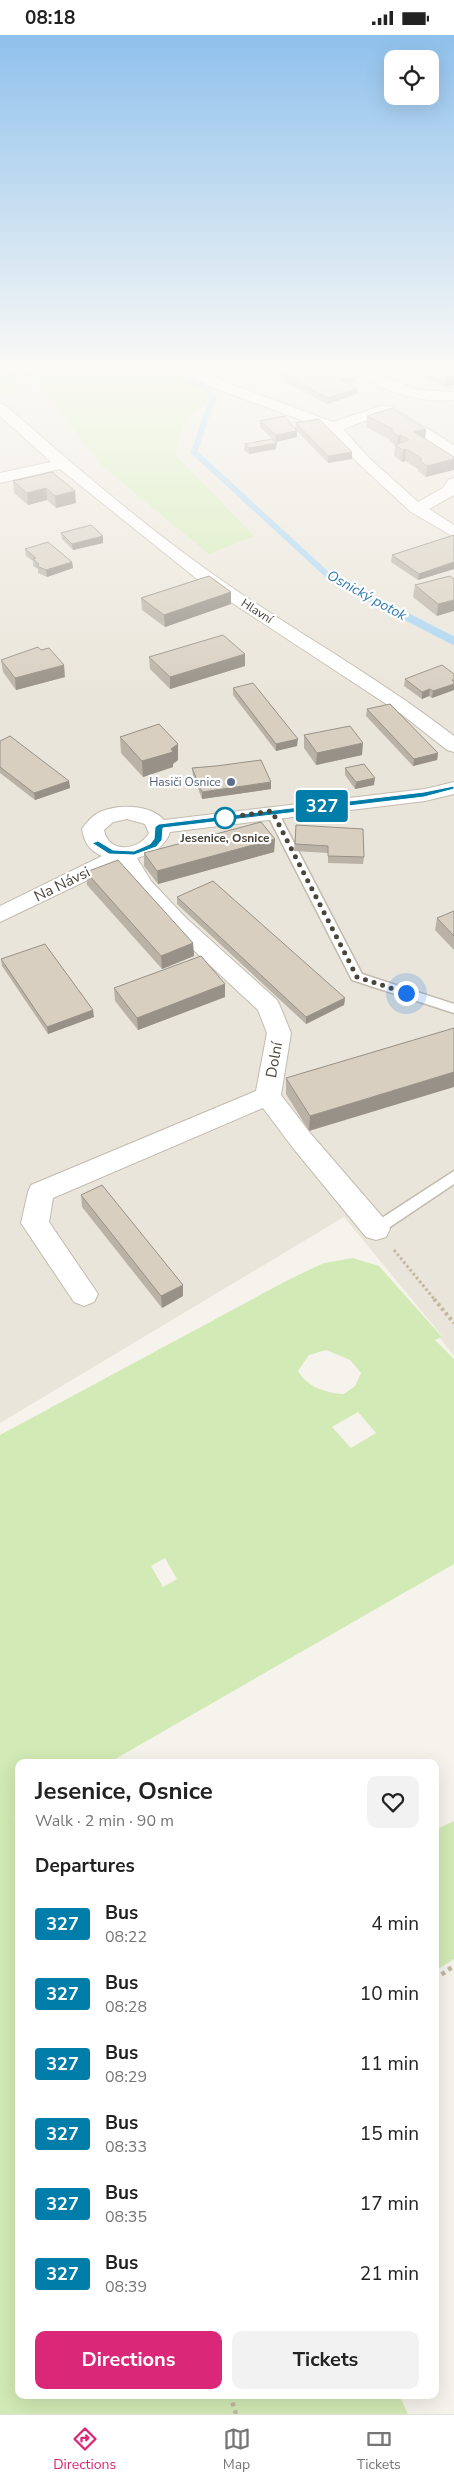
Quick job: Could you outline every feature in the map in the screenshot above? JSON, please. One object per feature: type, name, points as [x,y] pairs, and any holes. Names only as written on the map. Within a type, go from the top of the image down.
[{"type":"street","name":"Hlavní","points":[[82,479],[208,579],[407,709],[454,746]]},
{"type":"street","points":[[384,479],[417,509],[454,532]]},
{"type":"street","points":[[417,509],[450,491],[454,483]]},
{"type":"street","points":[[159,827],[272,811],[424,795],[454,788]]},
{"type":"street","name":"Na Návsi","points":[[0,915],[124,854],[140,851],[153,845],[158,840],[159,827],[147,816],[127,813],[111,815],[98,823],[93,829],[96,843],[102,849],[124,854]]},
{"type":"street","name":"Dolní","points":[[124,854],[148,891],[178,923],[268,1006],[280,1033],[268,1096],[302,1141],[376,1229]]},
{"type":"street","points":[[84,1294],[35,1223],[41,1192],[268,1096]]},
{"type":"lane","points":[[272,811],[357,977],[454,1009]]},
{"type":"lane","points":[[376,1229],[454,1177]]},
{"type":"path","points":[[376,1229],[454,1323]]},
{"type":"path","points":[[439,1976],[454,1966]]},
{"type":"path","points":[[231,2399],[236,2414]]},
{"type":"shaded area","points":[[0,479],[454,479],[454,1356],[440,1338],[442,1336],[344,1217],[0,1423]]},
{"type":"green space","points":[[118,479],[199,479],[254,536],[209,554]]},
{"type":"green space","points":[[353,1258],[379,1266],[442,1337],[435,1340],[454,1359],[454,1564],[115,1759],[15,1759],[15,1817],[12,1819],[15,1818],[15,2399],[401,2399],[408,2414],[0,2414],[0,1435],[290,1279],[324,1263]],"holes":[[[326,1350],[350,1360],[361,1373],[355,1386],[344,1394],[318,1388],[306,1381],[298,1371],[309,1355]],[[358,1412],[376,1433],[351,1448],[332,1427]],[[165,1558],[177,1579],[163,1587],[151,1566]]]},
{"type":"green space","points":[[454,1821],[454,1959],[439,1968],[439,1828]]},
{"type":"building","points":[[22,479],[60,479],[75,491],[55,496],[46,488],[27,493],[13,481]]},
{"type":"building","points":[[91,525],[103,536],[72,544],[61,533]]},
{"type":"building","points":[[454,535],[454,562],[419,574],[392,555]]},
{"type":"building","points":[[48,542],[72,562],[46,570],[37,566],[39,564],[33,559],[36,558],[25,549]]},
{"type":"building","points":[[209,576],[231,592],[164,615],[141,598]]},
{"type":"building","points":[[450,576],[454,579],[454,600],[438,604],[415,585]]},
{"type":"building","points":[[223,635],[245,654],[170,677],[149,657]]},
{"type":"building","points":[[38,647],[41,650],[49,648],[64,665],[15,678],[1,660]]},
{"type":"building","points":[[442,665],[454,674],[454,680],[452,680],[454,684],[433,691],[430,689],[422,692],[405,679]]},
{"type":"building","points":[[253,683],[298,739],[276,744],[233,688]]},
{"type":"building","points":[[390,704],[438,753],[414,759],[367,709]]},
{"type":"building","points":[[159,724],[178,744],[171,749],[173,752],[142,761],[120,737]]},
{"type":"building","points":[[350,726],[363,743],[317,753],[304,735]]},
{"type":"building","points":[[10,736],[69,781],[34,793],[0,767],[0,741]]},
{"type":"building","name":"Hasiči Osnice","points":[[261,760],[271,782],[202,792],[192,768],[216,766]]},
{"type":"building","points":[[364,764],[375,778],[356,782],[345,768]]},
{"type":"building","points":[[261,822],[275,839],[157,871],[144,853]]},
{"type":"building","points":[[296,825],[363,829],[364,857],[328,856],[328,846],[295,844]]},
{"type":"building","points":[[118,860],[193,943],[161,956],[86,872]]},
{"type":"building","points":[[213,881],[345,998],[306,1017],[177,897]]},
{"type":"building","points":[[454,911],[454,936],[437,918]]},
{"type":"building","points":[[45,944],[93,1010],[47,1027],[1,959]]},
{"type":"building","points":[[201,956],[225,984],[137,1018],[114,988]]},
{"type":"building","points":[[454,1028],[454,1072],[310,1116],[286,1078]]},
{"type":"building","points":[[102,1185],[183,1285],[161,1296],[81,1195]]},
{"type":"waterway","name":"Osnický potok","points":[[223,479],[332,579],[390,609]]},
{"type":"waterway","name":"Osnický potok","points":[[388,607],[454,641]]},
{"type":"bus line","name":"327","points":[[96,843],[102,849],[112,852],[134,853],[144,850],[158,840],[159,827],[284,810],[424,795],[454,788]]},
{"type":"place","name":"Hasiči Osnice","points":[[231,782]]},
{"type":"place","name":"Jesenice, Osnice","points":[[225,818]]},
{"type":"route","points":[[225,818],[216,819],[272,811],[357,977],[406,993]]}]
